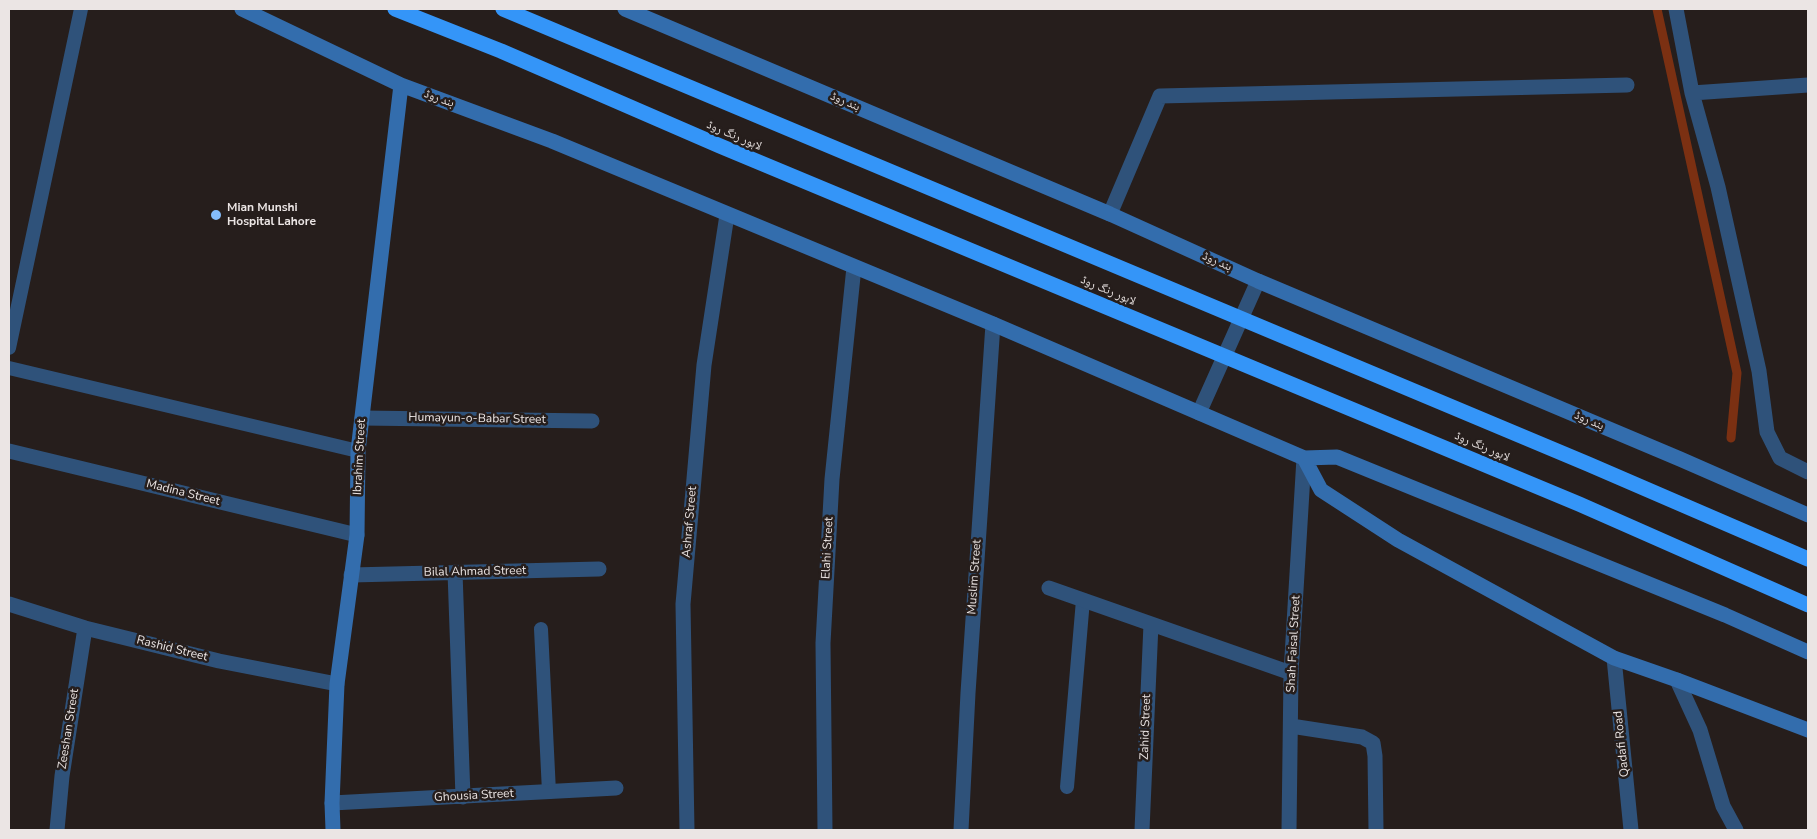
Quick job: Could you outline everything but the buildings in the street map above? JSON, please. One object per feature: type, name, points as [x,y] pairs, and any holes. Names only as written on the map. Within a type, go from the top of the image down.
[{"type":"highway","name":"لاہور رنگ روڈ","points":[[395,9],[501,51],[720,146],[1570,500],[1808,605]]},
{"type":"highway","name":"لاہور رنگ روڈ","points":[[503,9],[1588,464],[1808,559]]},
{"type":"main road","name":"بند روڈ","points":[[242,9],[402,85],[552,141],[993,324],[1304,458],[1337,457],[1725,615],[1808,652]]},
{"type":"main road","name":"بند روڈ","points":[[625,9],[1110,214],[1258,281],[1808,515]]},
{"type":"main road","name":"Ibrahim Street","points":[[333,830],[332,803],[337,684],[356,535],[358,451],[402,85]]},
{"type":"main road","points":[[1304,458],[1321,490],[1398,540],[1614,658],[1808,730]]},
{"type":"street","points":[[1676,9],[1692,93],[1718,187],[1759,371],[1767,432],[1780,458],[1808,472]]},
{"type":"street","points":[[1692,93],[1808,85]]},
{"type":"street","points":[[1110,214],[1160,96],[1628,86]]},
{"type":"street","name":"Ashraf Street","points":[[687,830],[683,604],[704,365],[727,215]]},
{"type":"street","name":"Elahi Street","points":[[826,830],[823,643],[832,478],[854,267]]},
{"type":"street","points":[[1199,413],[1258,281]]},
{"type":"street","name":"Muslim Street","points":[[961,830],[968,693],[993,324]]},
{"type":"street","name":"Humayun-o-Babar Street","points":[[362,418],[592,421]]},
{"type":"street","name":"Madina Street","points":[[9,450],[356,535]]},
{"type":"street","name":"Shah Faisal Street","points":[[1289,830],[1291,673],[1304,458]]},
{"type":"street","name":"Bilal Ahmad Street","points":[[351,575],[599,569]]},
{"type":"street","points":[[455,572],[463,797]]},
{"type":"street","points":[[1049,588],[1291,673]]},
{"type":"street","name":"Rashid Street","points":[[9,604],[85,628],[219,661],[337,684]]},
{"type":"street","name":"Zahid Street","points":[[1142,830],[1151,624]]},
{"type":"street","name":"Zeeshan Street","points":[[56,830],[62,776],[85,628]]},
{"type":"street","name":"Qadafi Road","points":[[1614,658],[1631,830]]},
{"type":"street","points":[[1677,680],[1700,730],[1723,806],[1736,830]]},
{"type":"street","points":[[1291,726],[1362,737],[1372,743],[1375,756],[1376,830]]},
{"type":"street","name":"Ghousia Street","points":[[332,803],[616,788]]},
{"type":"lane","points":[[9,348],[81,9]]},
{"type":"lane","points":[[9,368],[358,451]]},
{"type":"lane","points":[[1067,787],[1083,600]]},
{"type":"lane","points":[[541,629],[549,792]]},
{"type":"waterway","points":[[1657,9],[1737,373],[1731,438]]},
{"type":"place","name":"Mian Munshi Hospital Lahore","points":[[216,215]]}]
